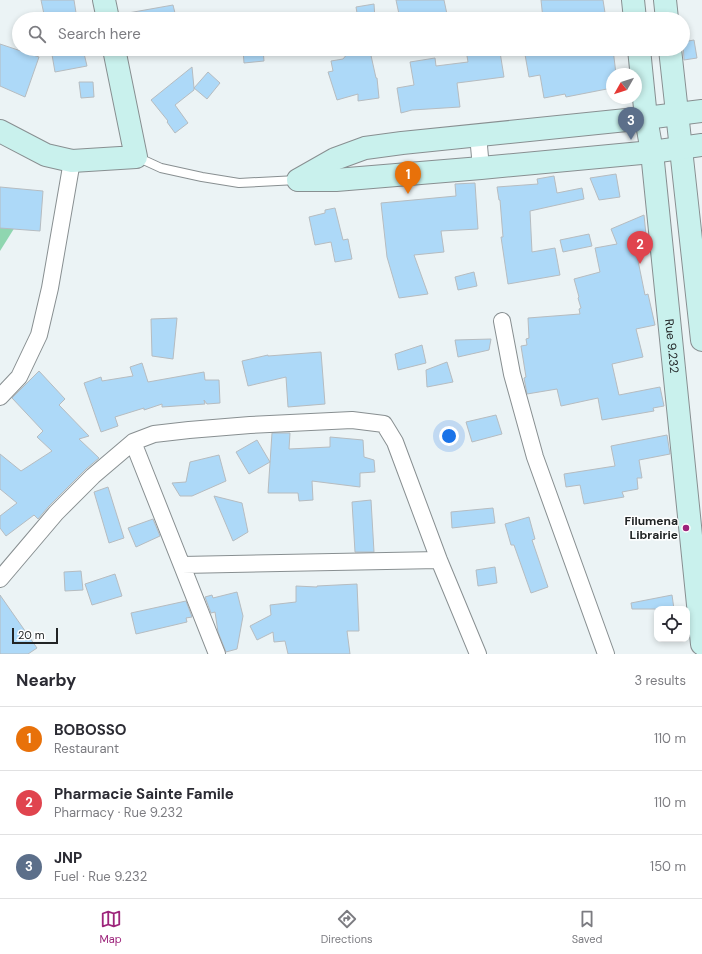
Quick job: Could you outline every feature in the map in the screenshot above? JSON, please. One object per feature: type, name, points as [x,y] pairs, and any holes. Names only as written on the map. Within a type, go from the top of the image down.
[{"type":"street","points":[[104,0],[107,12]]},
{"type":"street","points":[[633,0],[635,12]]},
{"type":"street","points":[[665,0],[666,12]]},
{"type":"street","points":[[0,131],[46,155],[72,161],[136,157],[115,56]]},
{"type":"street","name":"Rue 9.232","points":[[640,56],[646,118],[652,152],[702,644]]},
{"type":"street","points":[[671,56],[677,115],[692,146],[702,340]]},
{"type":"street","points":[[298,180],[334,158],[365,148],[677,115],[702,111]]},
{"type":"street","points":[[478,135],[481,168]]},
{"type":"street","points":[[298,180],[336,180],[481,168],[652,152],[692,146]]},
{"type":"street","points":[[0,397],[19,377],[39,335],[50,288],[64,197],[72,161]]},
{"type":"street","points":[[502,321],[512,374],[535,457],[606,654]]},
{"type":"street","points":[[0,579],[56,513],[93,476],[133,442],[154,434],[250,425],[352,420],[384,424],[395,442],[439,560],[478,654]]},
{"type":"street","points":[[133,442],[217,654]]},
{"type":"street","points":[[182,565],[439,560]]},
{"type":"lane","points":[[136,157],[161,168],[239,183],[298,180]]},
{"type":"green space","points":[[0,194],[25,211],[0,251]]},
{"type":"building","points":[[41,0],[74,0],[76,12],[44,12]]},
{"type":"building","points":[[396,0],[444,0],[447,12],[399,12]]},
{"type":"building","points":[[541,0],[603,0],[605,12],[542,12]]},
{"type":"building","points":[[374,4],[375,12],[357,12],[356,7]]},
{"type":"building","points":[[173,5],[175,12],[134,12]]},
{"type":"building","points":[[694,40],[697,58],[684,60],[684,56],[690,56],[690,41]]},
{"type":"building","points":[[0,44],[12,48],[12,56],[39,57],[25,97],[0,86]]},
{"type":"building","points":[[52,56],[85,56],[87,66],[55,72]]},
{"type":"building","points":[[243,56],[264,56],[264,61],[244,63]]},
{"type":"building","points":[[346,56],[371,56],[377,78],[379,98],[358,101],[358,94],[337,100],[328,72],[333,71],[331,61],[343,59]]},
{"type":"building","points":[[467,56],[501,56],[504,77],[457,83],[460,107],[412,110],[401,113],[397,88],[414,85],[410,62],[435,58],[436,66],[468,62]]},
{"type":"building","points":[[525,56],[614,56],[615,68],[606,68],[606,89],[566,97],[565,94],[544,98],[540,75],[529,77]]},
{"type":"building","points":[[192,67],[194,90],[175,105],[188,123],[175,133],[167,122],[168,121],[151,100]]},
{"type":"building","points":[[208,72],[220,83],[207,99],[194,88]]},
{"type":"building","points":[[79,82],[93,82],[94,97],[81,98]]},
{"type":"building","points":[[616,174],[620,197],[599,200],[590,178]]},
{"type":"building","points":[[554,176],[557,193],[582,188],[584,199],[530,211],[532,252],[555,248],[560,275],[508,284],[501,237],[503,237],[500,200],[497,187],[538,184],[537,179]]},
{"type":"building","points":[[475,183],[478,229],[441,231],[444,252],[414,255],[428,294],[399,298],[387,257],[381,203],[456,196],[455,184]]},
{"type":"building","points":[[0,187],[43,191],[40,231],[0,228]]},
{"type":"building","points":[[335,208],[343,240],[348,239],[352,259],[335,262],[331,242],[315,245],[309,217],[325,213],[325,210]]},
{"type":"building","points":[[644,215],[646,235],[633,236],[645,295],[648,294],[655,325],[636,329],[643,357],[612,364],[619,395],[660,387],[664,406],[653,408],[654,411],[602,420],[598,398],[561,406],[557,389],[527,394],[521,346],[527,345],[526,339],[529,338],[528,318],[580,314],[579,309],[581,308],[574,279],[600,272],[595,248],[617,244],[611,229]]},
{"type":"building","points":[[589,234],[592,246],[563,252],[560,240]]},
{"type":"building","points":[[474,272],[477,286],[458,290],[455,277]]},
{"type":"building","points":[[177,318],[173,359],[152,356],[151,319]]},
{"type":"building","points":[[491,339],[489,350],[458,357],[455,340]]},
{"type":"building","points":[[422,345],[426,363],[398,370],[395,354]]},
{"type":"building","points":[[321,352],[325,404],[288,407],[286,377],[248,386],[242,361],[268,355]]},
{"type":"building","points":[[447,362],[453,382],[427,387],[426,370]]},
{"type":"building","points":[[142,363],[148,382],[204,372],[205,380],[219,380],[220,403],[207,404],[204,400],[205,404],[162,407],[162,404],[144,410],[144,408],[115,417],[118,426],[101,432],[84,383],[101,377],[102,381],[133,376],[130,367]]},
{"type":"building","points":[[39,371],[65,399],[59,405],[89,436],[79,439],[99,458],[49,506],[38,519],[34,515],[6,536],[0,528],[0,516],[17,503],[0,489],[0,454],[21,471],[52,451],[37,437],[43,431],[12,398]]},
{"type":"building","points":[[496,415],[502,434],[472,442],[466,422]]},
{"type":"building","points":[[272,433],[290,433],[289,449],[330,447],[330,437],[363,440],[364,457],[374,460],[375,472],[360,473],[360,487],[312,481],[313,500],[299,501],[298,493],[268,493]]},
{"type":"building","points":[[667,435],[670,454],[639,460],[642,478],[637,478],[638,489],[622,492],[624,497],[584,504],[580,485],[566,487],[564,474],[615,466],[611,446]]},
{"type":"building","points":[[257,440],[270,462],[249,474],[236,452]]},
{"type":"building","points":[[219,455],[226,481],[192,496],[180,496],[172,483],[186,482],[190,462]]},
{"type":"building","points":[[108,487],[124,538],[109,543],[94,492]]},
{"type":"building","points":[[214,496],[242,503],[248,532],[233,541]]},
{"type":"building","points":[[371,500],[374,552],[355,552],[352,502]]},
{"type":"building","points":[[493,508],[495,523],[452,528],[451,512]]},
{"type":"building","points":[[529,517],[535,539],[532,540],[548,587],[531,593],[514,545],[511,545],[505,524]]},
{"type":"building","points":[[153,519],[160,536],[136,547],[128,528]]},
{"type":"building","points":[[495,567],[497,583],[478,586],[476,570]]},
{"type":"building","points":[[81,571],[83,590],[65,591],[64,572]]},
{"type":"building","points":[[115,574],[122,596],[92,605],[85,584]]},
{"type":"building","points":[[357,584],[359,631],[347,631],[350,654],[288,654],[285,641],[274,642],[273,632],[257,640],[250,626],[271,615],[270,605],[296,602],[296,586],[317,587]]},
{"type":"building","points":[[237,592],[243,616],[237,649],[226,652],[218,632],[215,612],[211,613],[205,597],[212,595],[213,598]]},
{"type":"building","points":[[0,595],[37,648],[28,654],[0,654]]},
{"type":"building","points":[[672,595],[674,606],[654,606],[654,609],[632,609],[631,603]]},
{"type":"building","points":[[186,601],[192,617],[186,618],[187,622],[136,634],[131,613]]},
{"type":"place","name":"JNP","points":[[631,140]]},
{"type":"place","name":"BOBOSSO","points":[[408,194]]},
{"type":"place","name":"Pharmacie Sainte Famile","points":[[640,264]]},
{"type":"place","name":"Filumena Librairie","points":[[686,528]]}]
